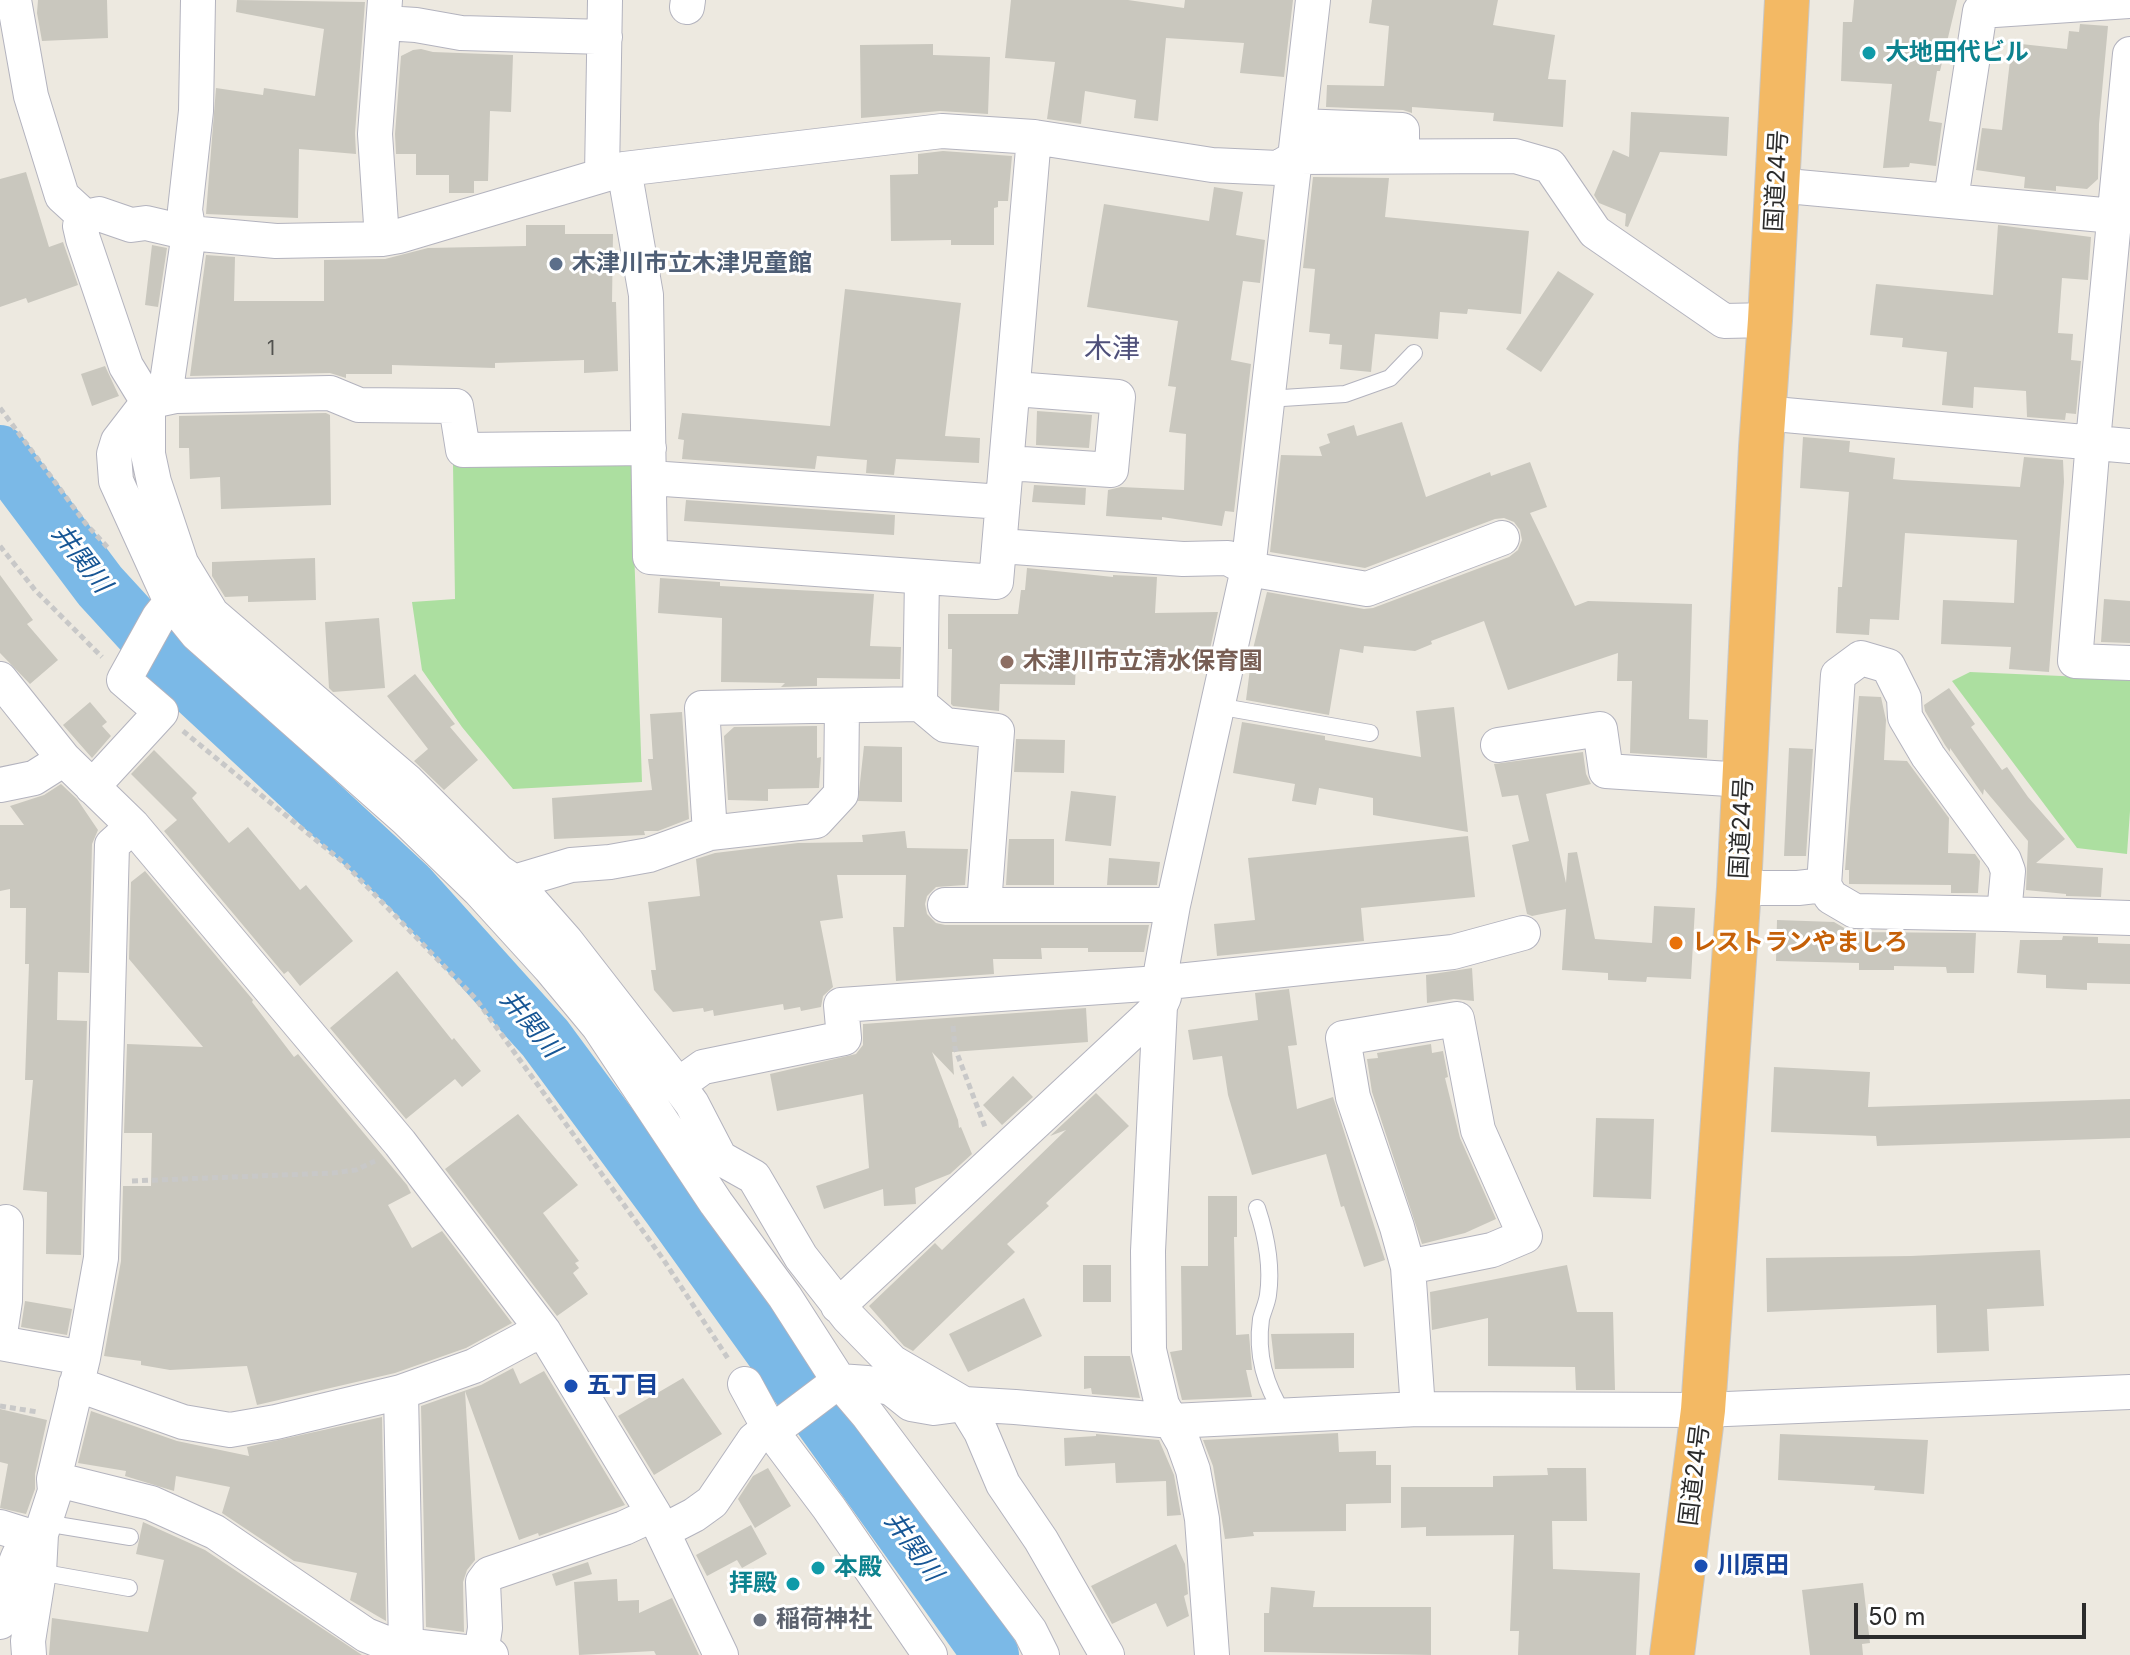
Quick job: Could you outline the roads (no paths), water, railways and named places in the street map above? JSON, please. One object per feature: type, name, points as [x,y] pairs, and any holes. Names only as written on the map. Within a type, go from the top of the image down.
[{"type":"highway","name":"国道24号","points":[[1672,1655],[1703,1410],[1739,888],[1787,0]]},
{"type":"street","points":[[198,0],[196,111],[185,210],[189,233],[167,382],[118,441],[113,468],[165,609],[407,820],[479,890],[550,968],[599,1027],[716,1203],[785,1297],[834,1384],[868,1415],[1021,1618],[1042,1655]]},
{"type":"street","points":[[605,0],[613,172],[646,295],[650,557],[996,582],[1015,389],[1034,137]]},
{"type":"street","points":[[1212,1655],[1202,1519],[1193,1470],[1162,1405],[1149,1350],[1148,1237],[1159,995],[1173,905],[1248,569],[1313,0]]},
{"type":"street","points":[[1951,199],[1980,11],[2130,1]]},
{"type":"street","points":[[10,5],[31,96],[62,196],[85,217]]},
{"type":"street","points":[[382,239],[375,134],[385,12],[416,25],[461,33],[605,37]]},
{"type":"street","points":[[2130,54],[2075,661],[2130,663]]},
{"type":"street","points":[[785,1297],[782,1265],[692,1104],[566,941],[514,882],[499,872],[408,782],[212,614],[181,563],[148,454],[148,402],[126,366],[80,226],[85,217],[99,214],[131,225],[146,223],[189,233],[276,241],[382,239],[613,172],[942,131],[1034,137],[1212,165],[1278,168],[1298,141]]},
{"type":"street","points":[[1298,141],[1402,156],[1515,156],[1550,166],[1595,232],[1724,321],[1770,320]]},
{"type":"street","points":[[1776,185],[2114,216]]},
{"type":"street","points":[[1008,463],[1111,470],[1118,397],[1015,389]]},
{"type":"street","points":[[148,402],[176,396],[330,393],[359,405],[456,406],[463,450],[649,463],[1003,502]]},
{"type":"street","points":[[1763,413],[2130,446]]},
{"type":"street","points":[[1000,546],[1183,559],[1228,558],[1248,569],[1367,589],[1502,538]]},
{"type":"street","points":[[920,704],[922,577]]},
{"type":"street","points":[[92,787],[161,712],[127,674],[165,609]]},
{"type":"street","points":[[2004,914],[2008,871],[2004,860],[1928,756],[1905,717],[1904,698],[1888,666],[1861,658],[1838,675],[1824,885],[1831,897],[1855,911],[2130,918]]},
{"type":"street","points":[[0,679],[64,759],[133,826],[400,1143],[544,1332],[658,1522],[721,1655]]},
{"type":"street","points":[[710,833],[702,708],[920,704],[945,725],[997,731],[984,905]]},
{"type":"street","points":[[514,882],[571,865],[649,855],[710,833],[816,821],[841,794],[842,706]]},
{"type":"street","points":[[1498,745],[1600,729],[1606,771],[1744,780]]},
{"type":"street","points":[[0,785],[34,778],[64,759]]},
{"type":"street","points":[[29,1655],[28,1641],[39,1572],[40,1531],[55,1491],[54,1479],[80,1371],[101,1258],[112,845],[133,826]]},
{"type":"street","points":[[1739,888],[1824,885]]},
{"type":"street","points":[[945,905],[1173,905]]},
{"type":"street","points":[[678,1085],[703,1067],[844,1038],[841,1005],[950,997],[1159,995],[1453,952],[1523,933]]},
{"type":"street","points":[[838,1306],[999,1154],[1159,995]]},
{"type":"street","points":[[1408,1267],[1492,1250],[1525,1236],[1478,1130],[1457,1019],[1343,1038],[1353,1097],[1408,1267],[1418,1409]]},
{"type":"street","points":[[720,1158],[754,1177],[801,1257],[838,1306],[892,1362],[964,1404],[981,1432],[1003,1484],[1048,1551],[1107,1655]]},
{"type":"street","points":[[0,1334],[5,1301],[6,1222]]},
{"type":"street","points":[[0,1343],[80,1371],[183,1422],[230,1430],[401,1392],[474,1366],[528,1337],[544,1332]]},
{"type":"street","points":[[54,1479],[151,1503],[215,1532],[366,1635],[386,1643],[486,1654],[483,1582],[489,1574],[624,1528],[694,1515],[712,1502],[754,1440],[834,1384],[867,1383],[891,1388],[911,1404],[934,1408],[964,1404],[1172,1421],[1418,1409],[1703,1410],[2130,1392]]},
{"type":"street","points":[[745,1384],[930,1655]]},
{"type":"street","points":[[401,1392],[406,1645]]},
{"type":"street","points":[[0,1527],[40,1531]]},
{"type":"street","points":[[0,1622],[8,1603],[18,1554],[40,1531]]},
{"type":"lane","points":[[1267,399],[1345,394],[1390,378],[1414,353]]},
{"type":"lane","points":[[1217,706],[1370,733]]},
{"type":"lane","points":[[1257,1208],[1267,1242],[1268,1294],[1261,1327],[1261,1361],[1266,1380],[1284,1415]]},
{"type":"lane","points":[[40,1531],[130,1537]]},
{"type":"lane","points":[[39,1572],[129,1588]]},
{"type":"waterway","name":"井関川","points":[[0,453],[100,586],[189,683],[409,887],[545,1038],[991,1655]]},
{"type":"place","name":"大地田代ビル","points":[[1869,53]]},
{"type":"place","name":"木津川市立木津児童館","points":[[556,264]]},
{"type":"place","name":"木津川市立清水保育園","points":[[1007,662]]},
{"type":"place","name":"レストランやましろ","points":[[1676,943]]},
{"type":"place","name":"五丁目","points":[[571,1386]]},
{"type":"place","name":"川原田","points":[[1701,1566]]},
{"type":"place","name":"本殿","points":[[818,1568]]},
{"type":"place","name":"拝殿","points":[[793,1584]]},
{"type":"place","name":"稲荷神社","points":[[760,1620]]},
{"type":"district","name":"木津","points":[[1112,350]]}]
